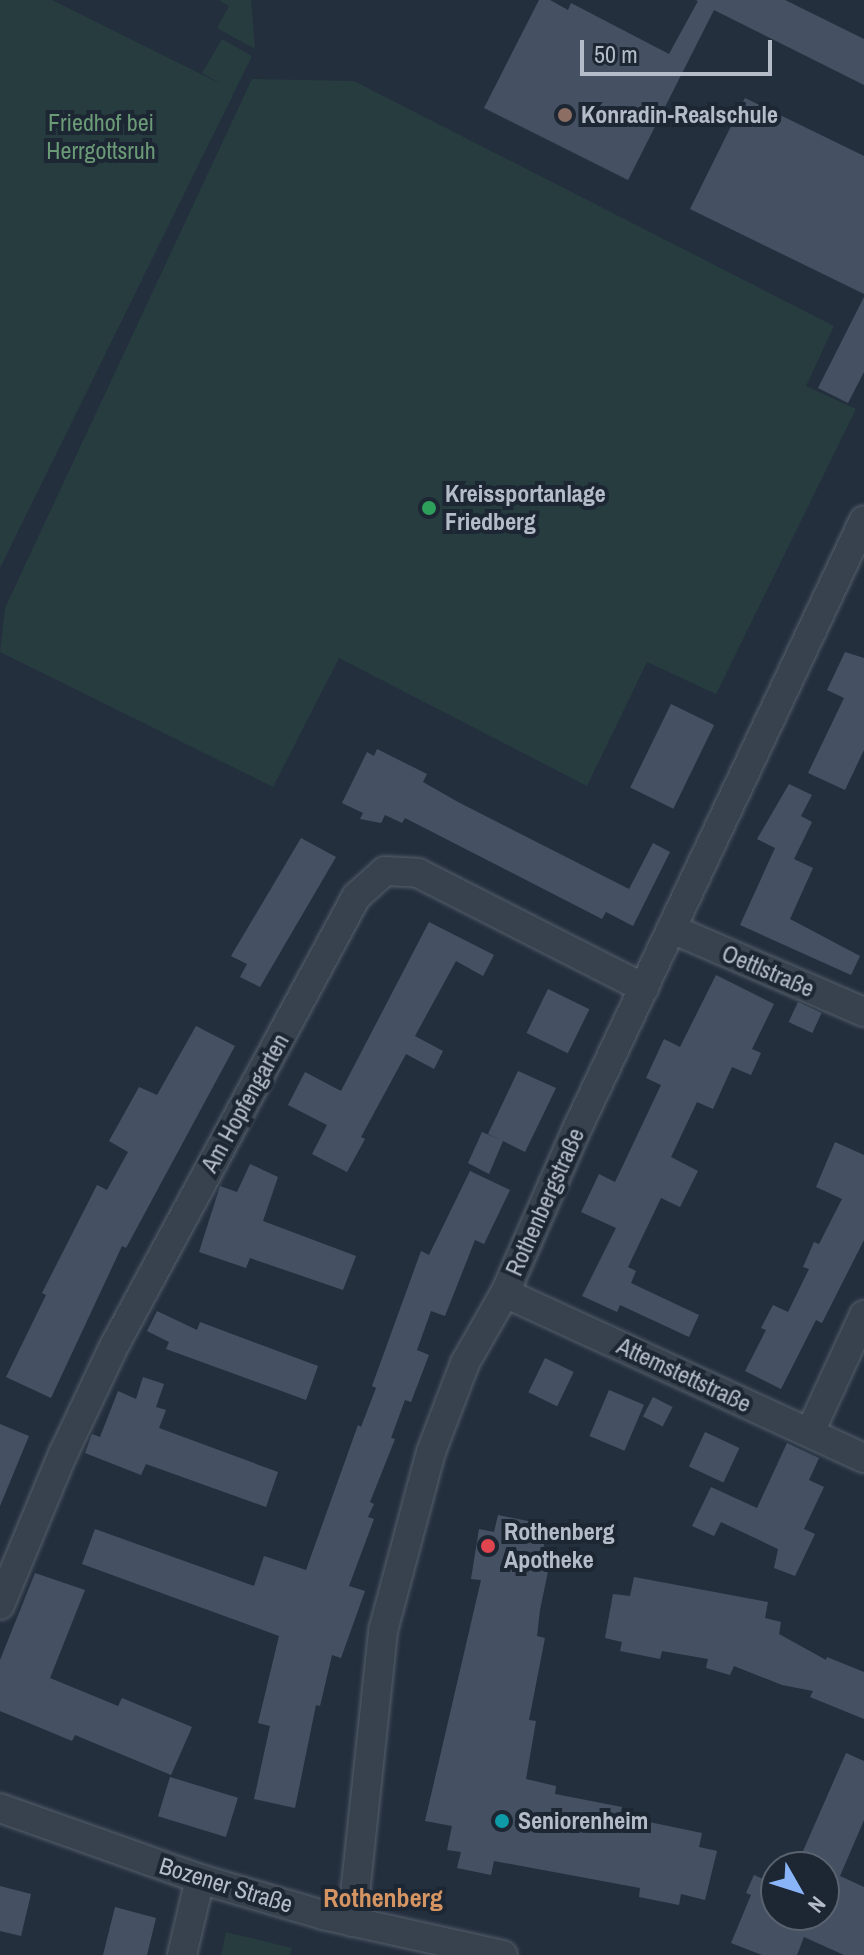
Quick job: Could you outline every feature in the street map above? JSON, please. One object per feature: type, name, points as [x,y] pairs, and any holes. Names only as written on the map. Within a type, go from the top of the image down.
[{"type":"street","name":"Rothenbergstraße","points":[[352,1922],[383,1631],[431,1452],[465,1363],[505,1293],[644,988],[864,520]]},
{"type":"street","name":"Am Hopfengarten","points":[[0,1605],[63,1454],[113,1348],[356,897],[385,871],[418,873],[644,988]]},
{"type":"street","name":"Oettlstraße","points":[[672,929],[864,1012]]},
{"type":"street","name":"Attemstettstraße","points":[[505,1293],[864,1458]]},
{"type":"street","points":[[810,1432],[864,1315]]},
{"type":"street","name":"Bozener Straße","points":[[0,1808],[200,1879],[446,1950],[503,1955]]},
{"type":"street","points":[[182,1955],[200,1879]]},
{"type":"green space","name":"Friedhof bei Herrgottsruh","points":[[0,0],[52,0],[223,85],[202,73],[222,39],[252,56],[0,568]]},
{"type":"green space","points":[[219,0],[251,0],[255,49],[217,28],[229,6]]},
{"type":"green space","name":"Kreissportanlage Friedberg","points":[[252,79],[354,81],[834,326],[806,386],[856,409],[716,694],[647,662],[587,786],[339,658],[273,787],[0,652],[5,608]]},
{"type":"green space","points":[[226,1932],[292,1948],[290,1955],[221,1955]]},
{"type":"building","points":[[539,0],[550,0],[568,10],[571,3],[669,54],[698,1],[695,0],[785,0],[864,39],[864,85],[714,10],[628,180],[484,108]]},
{"type":"building","points":[[745,98],[864,156],[864,294],[690,209]]},
{"type":"building","points":[[864,297],[864,372],[848,403],[818,388]]},
{"type":"building","points":[[845,652],[864,658],[864,750],[845,790],[808,773],[844,698],[827,690]]},
{"type":"building","points":[[671,704],[714,725],[673,809],[630,788]]},
{"type":"building","points":[[377,749],[427,774],[423,782],[458,802],[629,889],[653,843],[670,852],[633,926],[606,912],[602,919],[405,818],[402,823],[385,815],[381,823],[360,819],[363,813],[342,803],[367,752],[374,756]]},
{"type":"building","points":[[789,784],[812,795],[801,816],[812,822],[794,859],[813,868],[790,919],[860,956],[851,975],[740,925],[775,848],[757,839]]},
{"type":"building","points":[[301,838],[336,857],[260,987],[240,977],[247,964],[231,956]]},
{"type":"building","points":[[429,922],[494,955],[483,976],[456,961],[415,1036],[443,1051],[434,1069],[406,1054],[361,1137],[365,1139],[347,1172],[312,1154],[327,1125],[288,1105],[305,1072],[341,1091]]},
{"type":"building","points":[[716,975],[774,1004],[752,1049],[761,1053],[751,1075],[732,1067],[713,1109],[697,1102],[671,1157],[698,1171],[680,1207],[661,1198],[628,1267],[636,1271],[631,1283],[699,1315],[689,1337],[620,1305],[617,1312],[582,1296],[616,1228],[581,1212],[599,1174],[615,1182],[661,1085],[646,1078],[664,1039],[680,1047]]},
{"type":"building","points":[[548,989],[589,1009],[568,1053],[527,1033]]},
{"type":"building","points":[[798,1002],[822,1013],[812,1033],[789,1022]]},
{"type":"building","points":[[196,1026],[235,1046],[126,1248],[122,1246],[51,1398],[6,1377],[46,1295],[42,1293],[97,1185],[107,1190],[128,1152],[109,1141],[139,1087],[157,1095]]},
{"type":"building","points":[[518,1071],[556,1088],[525,1152],[503,1141],[489,1174],[468,1163],[482,1132],[501,1140],[488,1134]]},
{"type":"building","points":[[835,1142],[864,1155],[864,1240],[822,1323],[816,1320],[781,1389],[745,1371],[766,1330],[761,1328],[773,1305],[788,1312],[809,1269],[803,1267],[814,1242],[819,1244],[842,1199],[816,1187]]},
{"type":"building","points":[[250,1164],[278,1177],[263,1221],[356,1256],[343,1290],[250,1258],[246,1268],[199,1252],[220,1186],[237,1192]]},
{"type":"building","points":[[470,1171],[510,1190],[484,1244],[475,1240],[445,1316],[431,1311],[417,1350],[429,1355],[411,1402],[405,1400],[391,1438],[395,1439],[370,1502],[374,1504],[368,1517],[374,1519],[349,1586],[365,1591],[341,1658],[332,1655],[320,1706],[316,1705],[295,1808],[254,1799],[270,1726],[258,1723],[279,1636],[82,1564],[95,1529],[254,1586],[264,1556],[306,1570],[358,1425],[361,1427],[376,1388],[372,1386],[421,1251],[429,1255]]},
{"type":"building","points":[[157,1311],[197,1330],[200,1322],[318,1366],[306,1400],[166,1349],[169,1342],[147,1331]]},
{"type":"building","points":[[545,1358],[574,1372],[557,1406],[528,1392]]},
{"type":"building","points":[[143,1377],[164,1384],[156,1407],[166,1410],[159,1428],[278,1472],[266,1507],[146,1464],[141,1475],[85,1453],[92,1434],[100,1437],[118,1391],[136,1399]]},
{"type":"building","points":[[609,1390],[644,1405],[624,1451],[589,1436]]},
{"type":"building","points":[[653,1397],[673,1407],[663,1427],[643,1417]]},
{"type":"building","points":[[0,1424],[29,1436],[0,1506]]},
{"type":"building","points":[[705,1432],[739,1448],[723,1482],[689,1466]]},
{"type":"building","points":[[787,1443],[819,1458],[809,1480],[824,1487],[804,1529],[815,1534],[795,1576],[774,1568],[778,1549],[721,1522],[714,1536],[692,1526],[711,1487],[757,1508]]},
{"type":"building","points":[[498,1515],[548,1525],[543,1550],[552,1552],[537,1636],[545,1638],[529,1720],[536,1721],[526,1779],[556,1786],[555,1794],[622,1807],[620,1816],[702,1833],[699,1847],[717,1851],[705,1900],[681,1894],[679,1905],[639,1897],[640,1888],[494,1861],[491,1875],[457,1868],[461,1852],[447,1850],[452,1826],[425,1821],[481,1580],[471,1579],[479,1529],[494,1532]]},
{"type":"building","points":[[35,1573],[85,1590],[50,1678],[118,1706],[122,1698],[192,1727],[171,1775],[75,1735],[72,1741],[0,1711],[0,1660]]},
{"type":"building","points":[[634,1577],[768,1602],[765,1618],[781,1622],[779,1634],[826,1660],[827,1657],[864,1672],[864,1719],[810,1697],[813,1691],[782,1685],[734,1666],[730,1675],[706,1668],[708,1659],[662,1651],[660,1659],[620,1651],[622,1642],[605,1638],[613,1594],[630,1596]]},
{"type":"building","points":[[846,1753],[864,1761],[864,1820],[840,1876],[840,1851],[803,1851]]},
{"type":"building","points":[[170,1777],[238,1798],[226,1837],[158,1816]]},
{"type":"building","points":[[754,1875],[760,1878],[760,1931],[840,1931],[840,1876],[864,1887],[864,1955],[844,1955],[804,1937],[797,1955],[762,1955],[731,1943],[751,1895],[746,1893]]},
{"type":"building","points":[[0,1886],[31,1894],[21,1936],[0,1931]]},
{"type":"building","points":[[115,1907],[156,1918],[147,1955],[103,1955]]},
{"type":"place","name":"Konradin-Realschule","points":[[565,115]]},
{"type":"place","name":"Kreissportanlage Friedberg","points":[[429,508]]},
{"type":"place","name":"Rothenberg Apotheke","points":[[488,1546]]},
{"type":"place","name":"Seniorenheim","points":[[502,1821]]},
{"type":"district","name":"Rothenberg","points":[[383,1898]]}]
